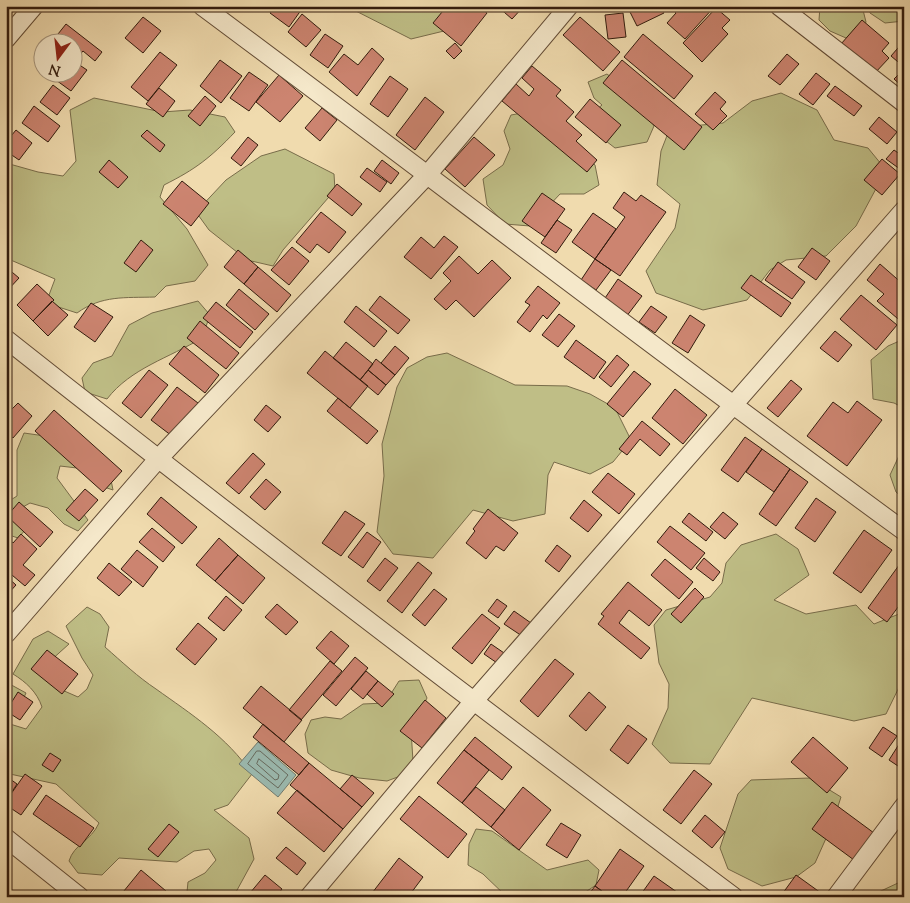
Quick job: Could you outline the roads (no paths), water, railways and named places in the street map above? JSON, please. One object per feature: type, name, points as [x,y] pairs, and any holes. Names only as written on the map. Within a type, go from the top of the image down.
[{"type":"street","points":[[6,39],[34,6]]},
{"type":"street","points":[[202,6],[428,174],[731,406],[904,531]]},
{"type":"street","points":[[6,634],[158,459],[428,174],[569,6]]},
{"type":"street","points":[[779,6],[904,103]]},
{"type":"street","points":[[308,897],[473,702],[904,210]]},
{"type":"street","points":[[6,339],[473,702],[734,897]]},
{"type":"street","points":[[836,897],[904,806]]},
{"type":"street","points":[[6,838],[80,897]]},
{"type":"water","points":[[258,742],[296,775],[278,797],[239,764]]}]
